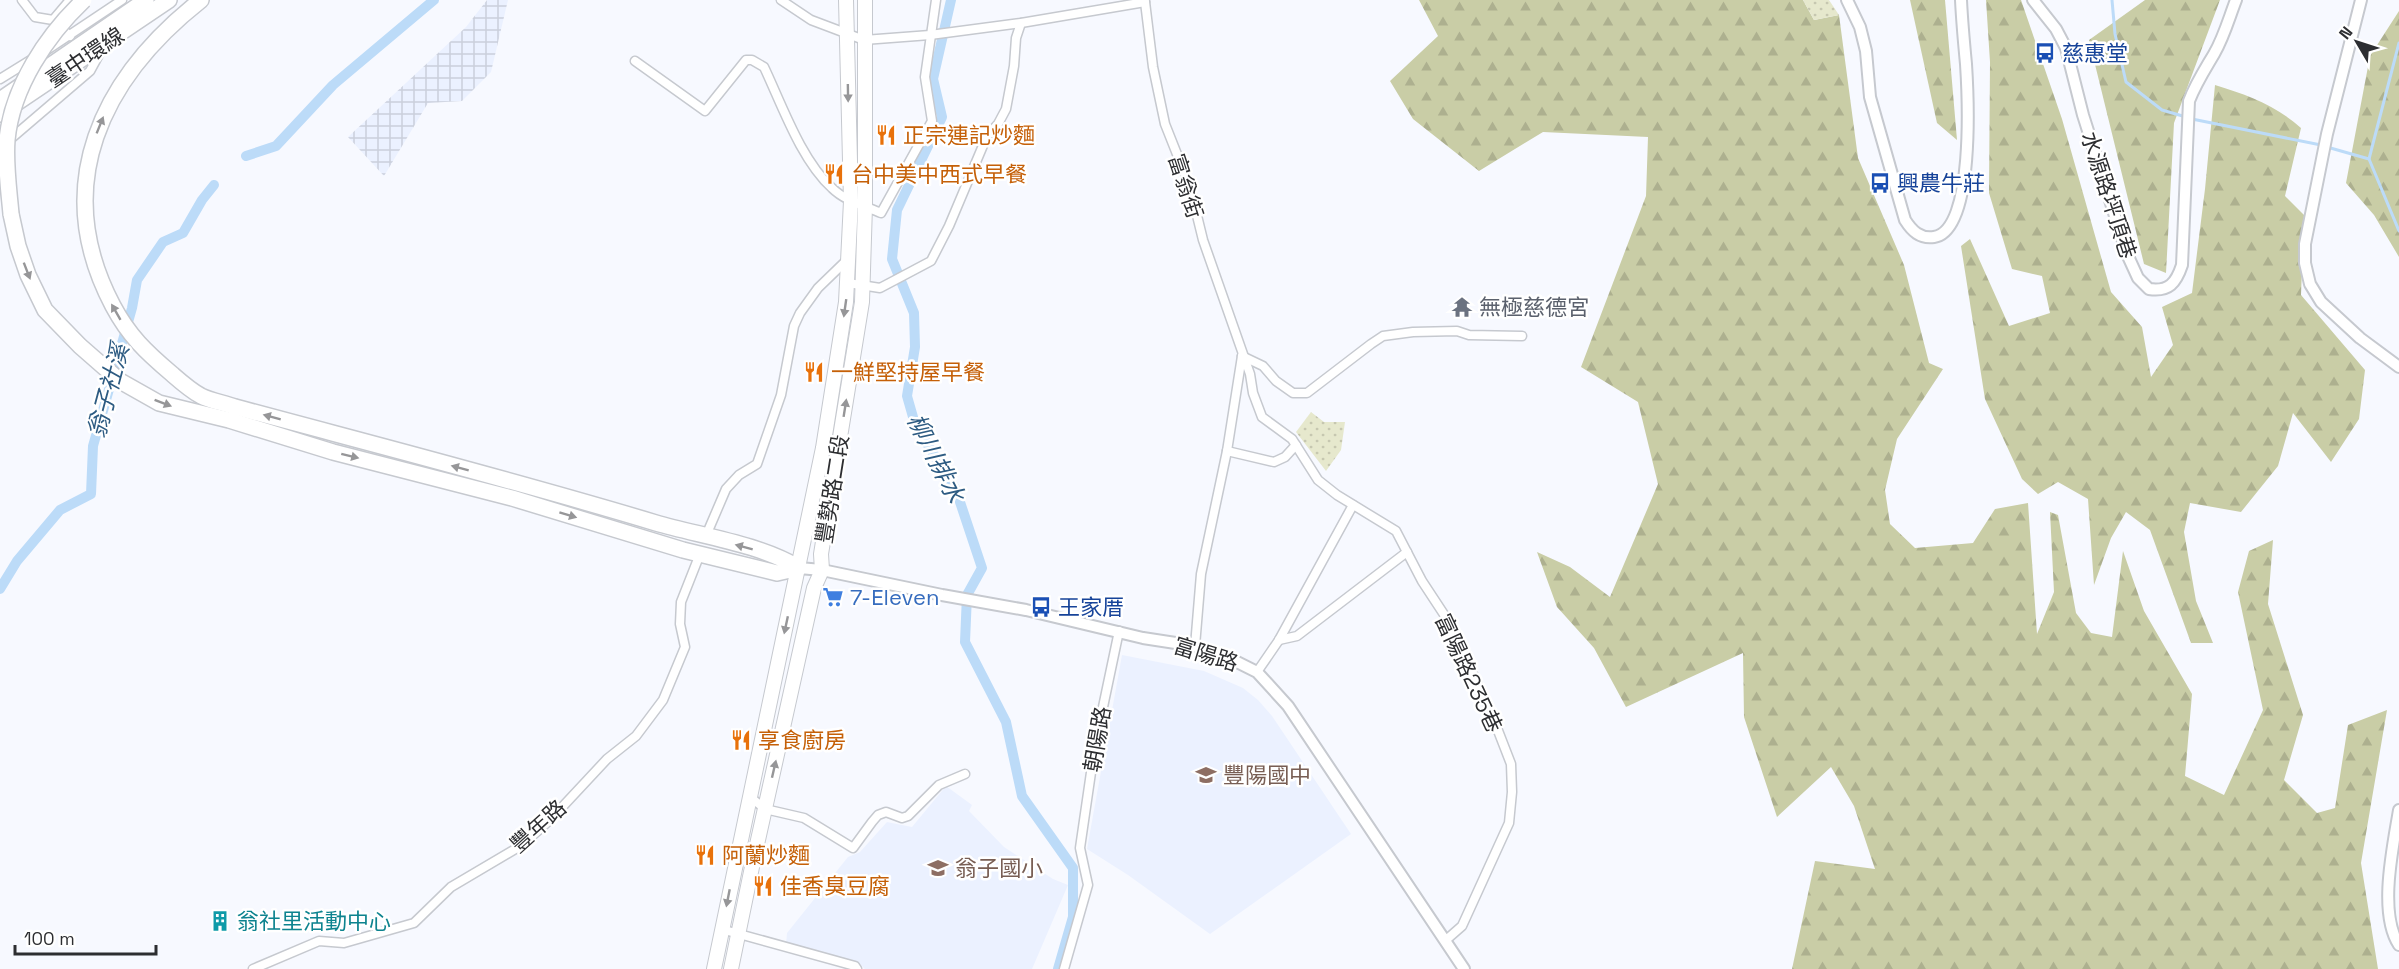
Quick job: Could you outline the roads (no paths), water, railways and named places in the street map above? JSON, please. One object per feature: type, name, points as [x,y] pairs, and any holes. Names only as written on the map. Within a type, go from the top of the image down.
[{"type":"highway","points":[[84,0],[57,27],[34,63],[20,91],[7,141],[9,192],[16,236],[28,275],[45,310],[80,346],[120,381],[159,403],[228,420],[333,452],[512,498],[683,550],[777,573],[799,568]]},
{"type":"highway","points":[[0,94],[145,0]]},
{"type":"highway","name":"臺中環線","points":[[0,100],[145,0]]},
{"type":"highway","name":"臺中環線","points":[[0,114],[169,0]]},
{"type":"highway","points":[[201,0],[150,46],[127,76],[103,119],[88,164],[83,198],[92,254],[104,289],[127,330],[146,353],[201,395],[235,407],[780,557],[799,568]]},
{"type":"highway","points":[[0,123],[100,50]]},
{"type":"main road","name":"豐勢路二段","points":[[714,969],[824,448],[848,283],[851,201],[846,0]]},
{"type":"main road","name":"豐勢路二段","points":[[731,969],[814,588],[822,570],[821,554],[857,336],[863,286],[865,206],[865,0]]},
{"type":"street","points":[[22,0],[35,17],[53,20],[70,36]]},
{"type":"street","points":[[53,20],[70,0]]},
{"type":"street","points":[[0,79],[70,36],[122,0]]},
{"type":"street","points":[[0,148],[90,71],[100,50],[175,0]]},
{"type":"street","points":[[781,0],[811,20],[864,40]]},
{"type":"street","points":[[635,61],[705,111],[746,60],[752,60],[765,67],[806,156],[831,188],[851,201],[881,213],[932,122],[925,77],[935,34],[936,0]]},
{"type":"street","points":[[1847,0],[1860,27],[1866,51],[1870,97],[1905,220],[1912,231],[1923,237],[1934,237],[1942,234],[1949,227],[1959,206],[1968,136],[1968,97],[1961,0]]},
{"type":"street","name":"水源路坪頂巷","points":[[2033,0],[2056,29],[2066,48],[2083,115],[2131,268],[2149,290],[2162,291],[2172,286],[2182,265],[2189,101],[2198,78],[2225,32],[2236,0]]},
{"type":"street","points":[[2361,0],[2327,134],[2305,244],[2305,263],[2310,284],[2321,302],[2360,338],[2399,367]]},
{"type":"street","name":"富翁街","points":[[864,40],[1021,23],[1146,1],[1154,67],[1165,124],[1190,187],[1203,240],[1242,356],[1227,451],[1201,574],[1196,646]]},
{"type":"street","points":[[848,283],[880,288],[931,261],[961,200],[987,136],[998,124],[1006,109],[1014,66],[1016,38],[1021,23]]},
{"type":"street","points":[[708,531],[726,489],[739,475],[757,464],[775,415],[785,379],[794,326],[800,313],[829,276],[849,258]]},
{"type":"street","points":[[1242,356],[1263,366],[1276,381],[1293,393],[1307,393],[1383,336],[1413,332],[1456,331],[1469,335],[1522,336]]},
{"type":"street","name":"富陽路235巷","points":[[1242,356],[1250,374],[1253,393],[1262,417],[1292,439],[1318,480],[1396,531],[1422,581],[1447,619],[1490,710],[1511,764],[1512,792],[1509,824],[1462,926],[1446,940]]},
{"type":"street","points":[[1227,451],[1274,462],[1285,457],[1296,445]]},
{"type":"street","points":[[1257,672],[1279,640],[1353,505]]},
{"type":"street","points":[[1279,640],[1297,636],[1407,552]]},
{"type":"street","name":"豐年路","points":[[253,969],[319,941],[344,943],[414,923],[451,887],[522,845],[551,819],[607,759],[636,736],[663,700],[685,647],[680,624],[681,602],[698,559]]},
{"type":"street","name":"富陽路","points":[[799,568],[822,570],[942,596],[1026,610],[1119,632],[1196,646],[1229,658],[1257,672],[1288,706],[1341,782],[1400,876],[1464,969]]},
{"type":"street","name":"朝陽路","points":[[1064,969],[1088,885],[1080,848],[1095,745],[1119,632]]},
{"type":"street","points":[[749,796],[765,809],[804,818],[853,848],[878,814],[886,812],[902,818],[908,816],[939,785],[965,774]]},
{"type":"street","points":[[2399,810],[2392,859],[2389,910],[2392,935],[2399,945]]},
{"type":"street","points":[[721,929],[855,966],[857,969]]},
{"type":"waterway","name":"翁子社溪","points":[[246,156],[276,146],[333,85],[434,0]]},
{"type":"waterway","name":"柳川排水","points":[[951,0],[933,79],[942,117],[897,210],[892,259],[914,313],[915,347],[907,396],[915,424],[956,490],[982,568],[967,595],[965,642],[1006,722],[1022,796],[1073,868],[1073,917],[1058,969]]},
{"type":"waterway","points":[[2112,0],[2115,34],[2126,82],[2162,110],[2186,117]]},
{"type":"waterway","points":[[2399,43],[2369,159],[2399,231]]},
{"type":"waterway","points":[[2192,119],[2321,145]]},
{"type":"waterway","points":[[2327,147],[2369,159]]},
{"type":"waterway","name":"翁子社溪","points":[[0,589],[17,561],[60,510],[91,494],[93,446],[132,308],[137,280],[163,242],[183,233],[202,200],[214,185]]},
{"type":"place","name":"慈惠堂","points":[[2045,53]]},
{"type":"place","name":"正宗連記炒麵","points":[[886,135]]},
{"type":"place","name":"台中美中西式早餐","points":[[834,174]]},
{"type":"place","name":"興農牛莊","points":[[1880,183]]},
{"type":"place","name":"無極慈德宮","points":[[1462,307]]},
{"type":"place","name":"一鮮堅持屋早餐","points":[[814,372]]},
{"type":"place","name":"7-Eleven","points":[[833,597]]},
{"type":"place","name":"王家厝","points":[[1041,607]]},
{"type":"place","name":"享食廚房","points":[[741,740]]},
{"type":"place","name":"豐陽國中","points":[[1206,775]]},
{"type":"place","name":"阿蘭炒麵","points":[[705,855]]},
{"type":"place","name":"翁子國小","points":[[938,868]]},
{"type":"place","name":"佳香臭豆腐","points":[[763,886]]},
{"type":"place","name":"翁社里活動中心","points":[[220,921]]}]
